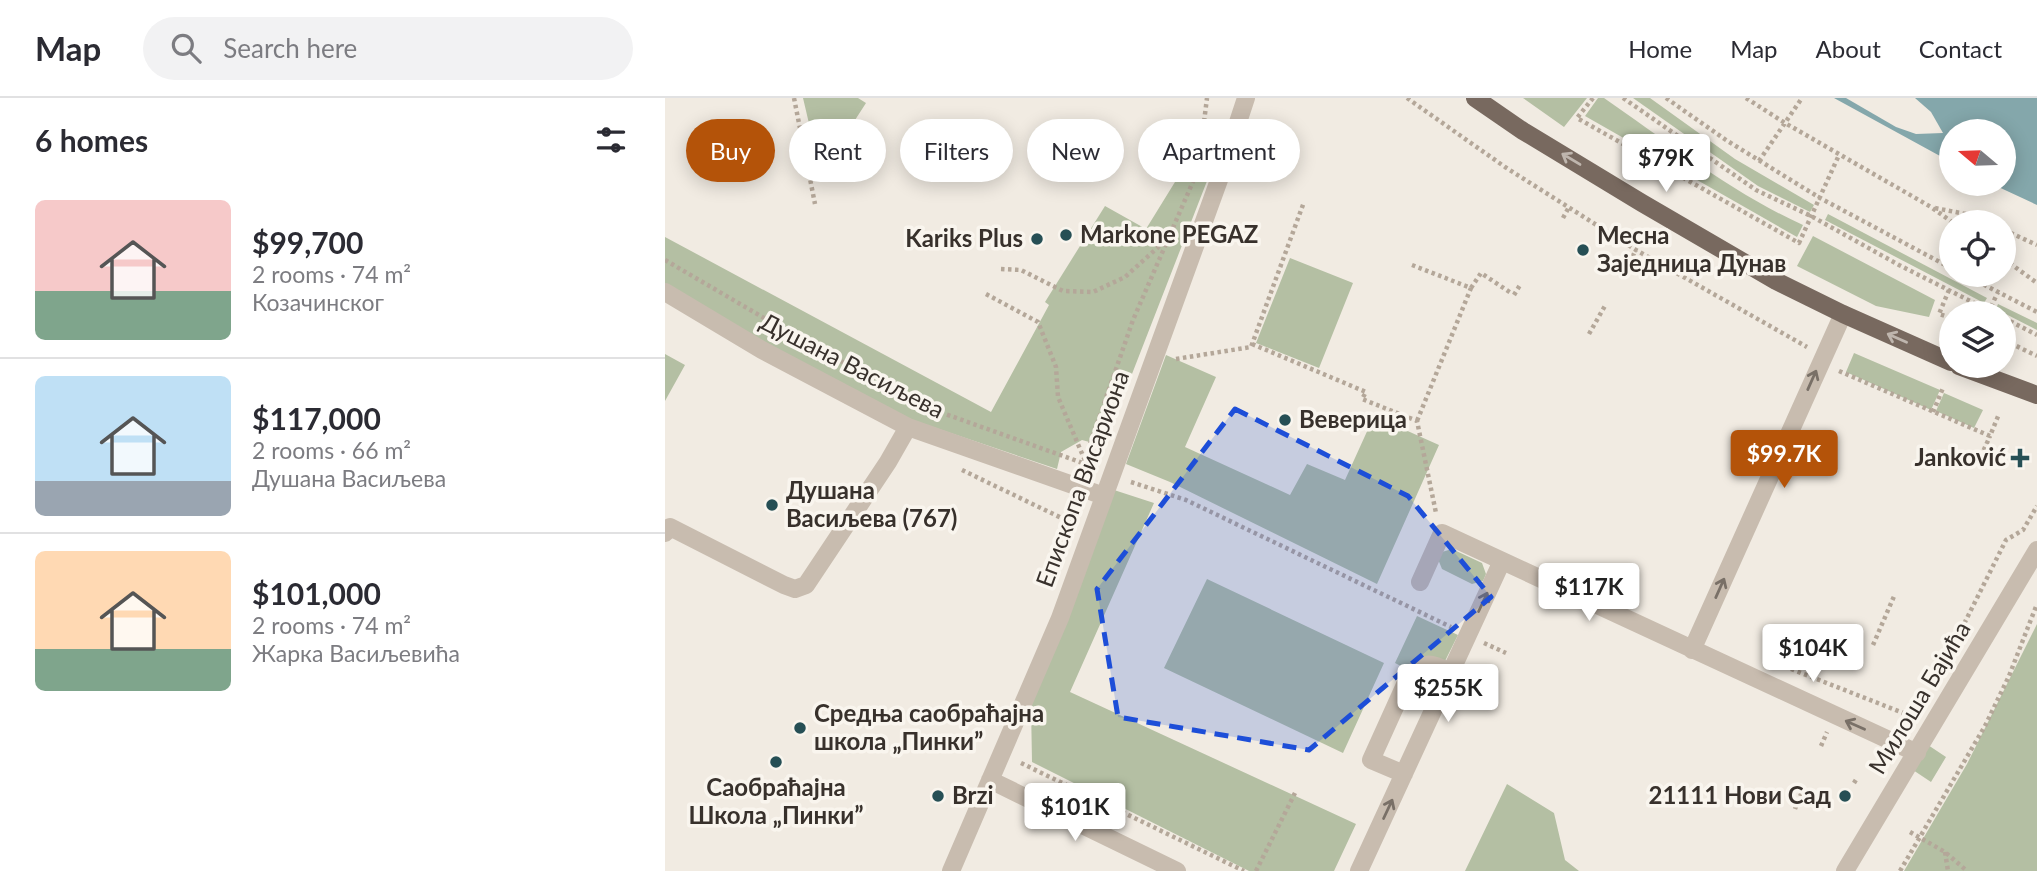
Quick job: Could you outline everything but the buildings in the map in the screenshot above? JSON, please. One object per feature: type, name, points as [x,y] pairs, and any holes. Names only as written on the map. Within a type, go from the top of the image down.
[{"type":"main road","points":[[1475,98],[1523,131],[1716,247],[1843,314],[1939,357]]},
{"type":"main road","points":[[1991,378],[2037,395]]},
{"type":"street","name":"Епископа Висариона","points":[[951,871],[1060,618],[1219,180],[1246,98]]},
{"type":"street","name":"Душана Васиљева","points":[[665,292],[762,350],[908,427],[1104,496]]},
{"type":"street","points":[[1692,650],[1843,314]]},
{"type":"street","points":[[665,533],[670,527],[784,585],[795,589],[806,585],[908,427]]},
{"type":"street","points":[[1420,582],[1442,533],[1917,753]]},
{"type":"street","name":"Милоша Бајића","points":[[1845,871],[2037,550]]},
{"type":"street","points":[[1359,871],[1502,561]]},
{"type":"street","points":[[1404,774],[1371,760],[1409,676],[1417,667],[1425,664],[1451,672]]},
{"type":"street","points":[[990,780],[1177,871]]},
{"type":"path","points":[[794,98],[815,204]]},
{"type":"path","points":[[1407,98],[1505,167],[1636,250],[1812,350],[1821,360],[1838,371],[1990,436]]},
{"type":"path","points":[[1593,98],[1577,118],[1799,243],[1839,155]]},
{"type":"path","points":[[1623,98],[1756,190],[1811,216],[1969,301]]},
{"type":"path","points":[[1666,98],[1819,198],[1939,262]]},
{"type":"path","points":[[1746,98],[1939,213]]},
{"type":"path","points":[[1759,161],[1802,98]]},
{"type":"path","points":[[1174,359],[1251,346],[1304,202]]},
{"type":"path","points":[[1563,218],[1569,207]]},
{"type":"path","points":[[1931,207],[1946,210]]},
{"type":"path","points":[[2016,235],[2037,245]]},
{"type":"path","points":[[1000,268],[1021,270],[1063,291],[1093,292],[1125,277],[1168,238]]},
{"type":"path","points":[[1626,269],[1636,250]]},
{"type":"path","points":[[665,260],[776,326],[920,405],[1086,464],[1058,397],[1056,367],[1038,322],[986,294]]},
{"type":"path","points":[[1412,265],[1471,288]]},
{"type":"path","points":[[2016,268],[2037,283]]},
{"type":"path","points":[[1436,513],[1417,421],[1471,288],[1481,273],[1513,294],[1520,285]]},
{"type":"path","points":[[1989,287],[2037,312]]},
{"type":"path","points":[[1945,301],[1949,290]]},
{"type":"path","points":[[1996,301],[1999,292]]},
{"type":"path","points":[[1589,334],[1606,304]]},
{"type":"path","points":[[2016,324],[2037,335]]},
{"type":"path","points":[[1252,344],[1366,392],[1362,399],[1417,421]]},
{"type":"path","points":[[2016,346],[2037,356]]},
{"type":"path","points":[[1933,412],[1943,388]]},
{"type":"path","points":[[1978,463],[2000,414]]},
{"type":"path","points":[[1132,482],[1186,500],[1397,602]]},
{"type":"path","points":[[1952,647],[2006,540],[2023,530],[2037,506]]},
{"type":"path","points":[[1873,645],[1895,594]]},
{"type":"path","points":[[1900,871],[1985,726],[2009,676],[2037,604]]},
{"type":"path","points":[[1850,692],[1854,686]]},
{"type":"path","points":[[1917,718],[1923,706]]},
{"type":"path","points":[[1021,763],[1244,871]]},
{"type":"path","points":[[1795,809],[1803,789]]},
{"type":"path","points":[[1256,871],[1295,793]]},
{"type":"path","points":[[1910,832],[1945,852],[1967,871]]},
{"type":"path","points":[[1945,852],[1948,871]]},
{"type":"highlighted area","points":[[1235,409],[1408,496],[1491,597],[1309,750],[1118,717],[1097,589]]},
{"type":"green space","points":[[803,98],[858,98],[866,103],[856,119],[808,119]]},
{"type":"green space","points":[[1523,98],[1587,98],[1564,127]]},
{"type":"green space","points":[[1598,98],[1604,98],[1751,198],[1803,225],[1797,237],[1585,116]]},
{"type":"green space","points":[[1633,98],[1650,98],[1735,159],[1814,205],[1810,212],[1758,186]]},
{"type":"green space","points":[[1175,182],[1207,182],[1104,446],[1082,440],[1061,452],[1057,469],[909,419],[770,347],[665,285],[665,237],[991,412],[1049,305],[1045,302],[1105,206],[1146,229]]},
{"type":"green space","points":[[1828,214],[1939,273],[1939,280],[1825,220]]},
{"type":"green space","points":[[1813,236],[1935,300],[1929,317],[1876,306],[1797,266]]},
{"type":"green space","points":[[1290,258],[1353,283],[1319,368],[1256,343]]},
{"type":"green space","points":[[1953,287],[1966,287],[1987,298],[1980,301]]},
{"type":"green space","points":[[2016,313],[2037,323],[2037,330],[2016,319]]},
{"type":"green space","points":[[1854,353],[1940,390],[1931,410],[1846,372]]},
{"type":"green space","points":[[665,354],[685,365],[665,401]]},
{"type":"green space","points":[[1166,355],[1216,377],[1185,447],[1290,495],[1307,464],[1345,480],[1374,416],[1439,445],[1377,584],[1170,482],[1126,464]]},
{"type":"green space","points":[[1944,393],[1983,410],[1974,428],[1936,411]]},
{"type":"green space","points":[[1114,490],[1154,503],[1070,692],[1356,824],[1334,871],[1249,871],[1032,762],[1031,706]]},
{"type":"green space","points":[[1452,549],[1482,563],[1486,574],[1483,581],[1472,584],[1442,569],[1438,559],[1442,552]]},
{"type":"green space","points":[[1207,579],[1384,663],[1343,753],[1164,668]]},
{"type":"green space","points":[[1417,616],[1458,635],[1443,665],[1409,670],[1395,663]]},
{"type":"green space","points":[[2037,624],[2037,871],[1904,871],[1967,764]]},
{"type":"green space","points":[[1928,745],[1946,757],[1931,782],[1913,770]]},
{"type":"green space","points":[[1507,784],[1554,813],[1565,860],[1579,871],[1465,871]]},
{"type":"water","points":[[1834,98],[2037,98],[2037,205],[2016,195],[2016,119],[1939,119],[1939,155]]},
{"type":"pier","points":[[1846,98],[1915,98],[1931,112],[1939,126],[1939,133],[1916,134],[1896,127]]},
{"type":"place","name":"Markone PEGAZ","points":[[1066,235]]},
{"type":"place","name":"Kariks Plus","points":[[1037,239]]},
{"type":"place","name":"Месна Заједница Дунав","points":[[1583,250]]},
{"type":"place","name":"Веверица","points":[[1285,420]]},
{"type":"place","name":"Janković","points":[[2020,458]]},
{"type":"place","name":"Душана Васиљева (767)","points":[[772,505]]},
{"type":"place","name":"Средња саобраћајна школа „Пинки”","points":[[800,728]]},
{"type":"place","name":"Саобраћајна Школа „Пинки”","points":[[776,762]]},
{"type":"place","name":"Brzi","points":[[938,796]]},
{"type":"place","name":"21111 Нови Сад","points":[[1845,796]]}]
